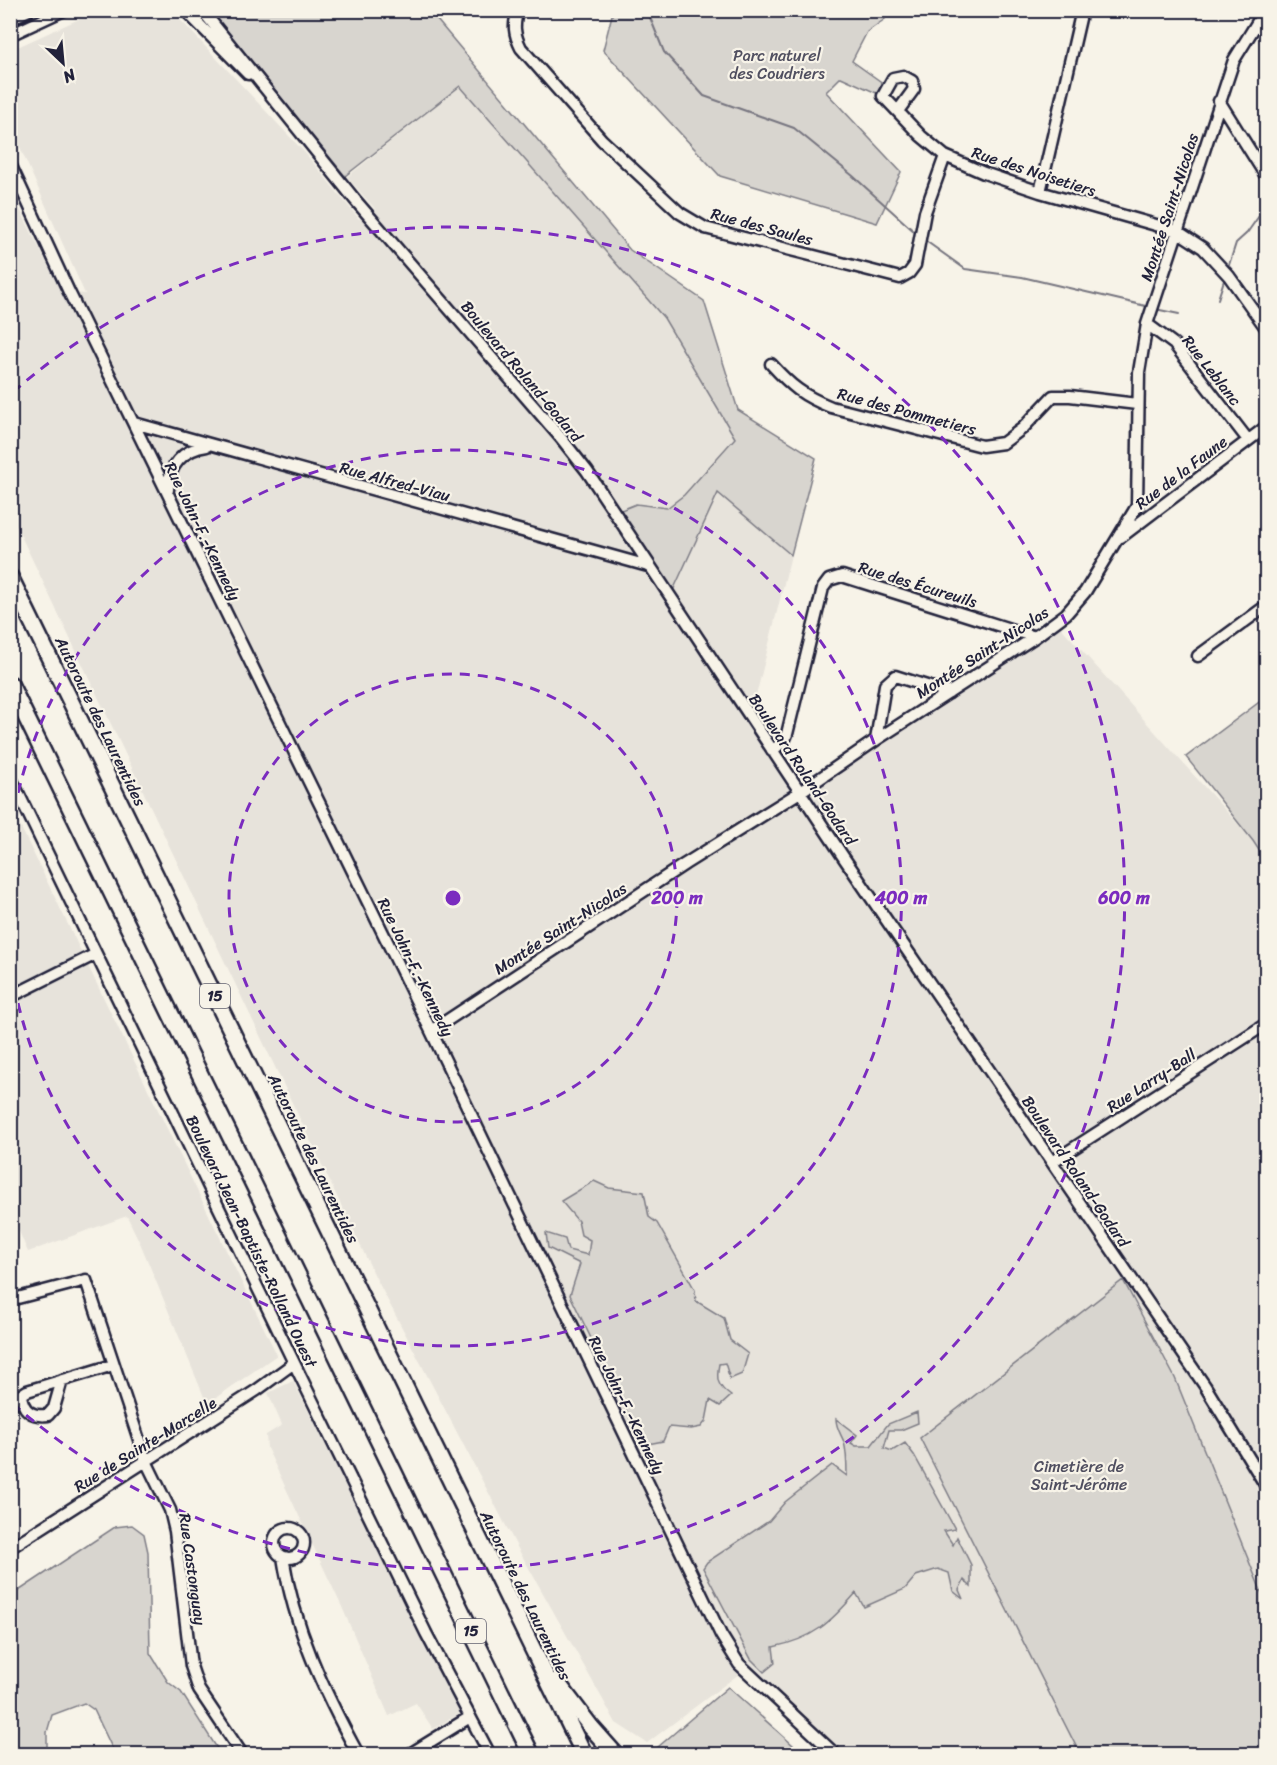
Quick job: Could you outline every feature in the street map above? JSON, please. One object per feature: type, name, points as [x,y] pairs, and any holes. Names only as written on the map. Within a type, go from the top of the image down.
[{"type":"highway","name":"Autoroute des Laurentides","points":[[10,577],[584,1755]]},
{"type":"highway","name":"15","points":[[10,684],[531,1755]]},
{"type":"highway","points":[[536,1655],[615,1755]]},
{"type":"highway","points":[[513,1716],[517,1755]]},
{"type":"street","points":[[10,19],[29,10]]},
{"type":"street","points":[[10,35],[64,10]]},
{"type":"street","name":"Boulevard Roland-Godard","points":[[186,10],[274,100]]},
{"type":"street","name":"Boulevard Roland-Godard","points":[[202,10],[356,201],[561,438],[586,471],[772,752],[1205,1386],[1266,1486]]},
{"type":"street","name":"Rue des Saules","points":[[518,10],[514,35],[521,48],[602,140],[680,213],[705,228],[900,278],[909,273],[915,265],[926,212],[945,156]]},
{"type":"street","points":[[1040,192],[1082,10]]},
{"type":"street","name":"Montée Saint-Nicolas","points":[[431,1031],[1035,637],[1066,614],[1079,599],[1137,506],[1138,372],[1148,324],[1219,100],[1234,60],[1265,14]]},
{"type":"street","points":[[1219,100],[1266,176]]},
{"type":"street","name":"Rue des Noisetiers","points":[[898,111],[945,156],[984,173],[1040,192],[1177,231],[1203,248],[1229,276],[1266,328]]},
{"type":"street","name":"Rue John-F.-Kennedy","points":[[10,164],[69,292],[431,1031],[721,1635],[739,1664],[835,1755]]},
{"type":"street","name":"Rue Leblanc","points":[[1148,324],[1174,344],[1248,440]]},
{"type":"street","name":"Rue des Pommetiers","points":[[771,364],[793,388],[810,399],[842,410],[982,446],[1003,443],[1023,428],[1053,396],[1137,404]]},
{"type":"street","name":"Rue Alfred-Viau","points":[[134,423],[648,566]]},
{"type":"street","name":"Rue de la Faune","points":[[1115,542],[1266,427]]},
{"type":"street","points":[[169,494],[170,474],[174,464],[190,451],[198,447],[210,446]]},
{"type":"street","name":"Rue des Écureuils","points":[[772,752],[784,741],[787,734],[823,588],[828,580],[842,576],[1035,637]]},
{"type":"street","points":[[1198,656],[1266,606]]},
{"type":"street","points":[[876,740],[885,685],[895,676],[949,693]]},
{"type":"street","name":"Boulevard Jean-Baptiste-Rolland Ouest","points":[[10,776],[294,1363],[488,1755]]},
{"type":"street","points":[[10,997],[96,954]]},
{"type":"street","name":"Rue Larry-Ball","points":[[1052,1162],[1266,1024]]},
{"type":"street","name":"Rue Castonguay","points":[[10,1300],[86,1280],[146,1461],[170,1510],[176,1531],[191,1666],[199,1690],[242,1755]]},
{"type":"street","name":"Rue de Sainte-Marcelle","points":[[10,1548],[257,1390],[294,1363]]},
{"type":"street","points":[[62,1380],[113,1365]]},
{"type":"street","points":[[283,1557],[310,1660],[358,1755]]},
{"type":"street","points":[[410,1755],[470,1717]]},
{"type":"shaded area","points":[[92,11],[172,11],[306,154],[359,219],[375,209],[347,177],[460,86],[664,318],[735,438],[703,474],[791,555],[752,712],[800,792],[1057,623],[1253,841],[1266,861],[1266,1754],[825,1754],[739,1674],[647,1743],[616,1723],[516,1545],[375,1276],[11,515],[11,191],[61,292],[85,294],[11,127],[11,50]]},
{"type":"shaded area","points":[[10,805],[277,1355],[207,1404],[127,1216],[28,1252],[11,1213]]},
{"type":"shaded area","points":[[293,1381],[462,1712],[433,1729],[416,1703],[389,1716],[342,1607],[267,1448],[266,1435],[282,1425],[268,1393]]},
{"type":"green space","points":[[211,11],[436,11],[437,20],[630,250],[704,301],[738,410],[816,458],[791,555],[718,493],[671,595],[616,512],[636,504],[667,508],[684,495],[735,438],[664,318],[460,86],[345,176]]},
{"type":"green space","name":"Parc naturel des Coudriers","points":[[613,11],[876,11],[885,19],[867,32],[852,61],[887,86],[883,96],[841,77],[826,92],[901,172],[877,223],[720,176],[603,50]]},
{"type":"green space","points":[[1266,697],[1266,861],[1253,841],[1186,757]]},
{"type":"green space","points":[[594,1181],[609,1188],[644,1192],[649,1217],[657,1223],[695,1290],[696,1301],[724,1318],[730,1340],[748,1354],[742,1374],[730,1379],[725,1363],[719,1364],[719,1382],[731,1396],[720,1406],[710,1400],[706,1421],[701,1427],[691,1429],[669,1427],[663,1441],[643,1445],[570,1295],[580,1264],[548,1248],[546,1233],[565,1239],[568,1250],[588,1255],[590,1240],[581,1235],[578,1221],[561,1201]]},
{"type":"green space","name":"Cimetière de Saint-Jérôme","points":[[1123,1280],[1175,1378],[1266,1600],[1266,1754],[1080,1754],[920,1438]]},
{"type":"green space","points":[[917,1412],[918,1423],[901,1430],[889,1430],[884,1448],[892,1451],[905,1443],[914,1455],[955,1529],[944,1531],[953,1545],[957,1537],[971,1565],[971,1587],[964,1580],[959,1590],[963,1599],[953,1591],[949,1573],[938,1569],[916,1576],[905,1589],[864,1607],[856,1593],[820,1628],[787,1644],[773,1647],[775,1663],[764,1672],[751,1659],[703,1568],[707,1562],[769,1521],[785,1502],[832,1465],[847,1476],[845,1446],[836,1419],[857,1435],[851,1443],[856,1446],[871,1446],[888,1424]]},
{"type":"green space","points":[[132,1525],[144,1534],[148,1552],[150,1653],[168,1682],[181,1692],[217,1748],[208,1754],[115,1754],[94,1710],[84,1703],[52,1715],[47,1732],[47,1754],[11,1754],[11,1596],[115,1527]]},
{"type":"green space","points":[[728,1687],[803,1754],[651,1753]]},
{"type":"waterway","points":[[647,10],[664,52],[704,96],[794,128],[853,176],[916,233]]},
{"type":"waterway","points":[[1228,268],[1236,243],[1247,233],[1266,206]]},
{"type":"waterway","points":[[923,239],[965,269],[1022,277],[1150,307]]},
{"type":"waterway","points":[[1218,299],[1225,277]]},
{"type":"waterway","points":[[1155,309],[1179,314]]}]
